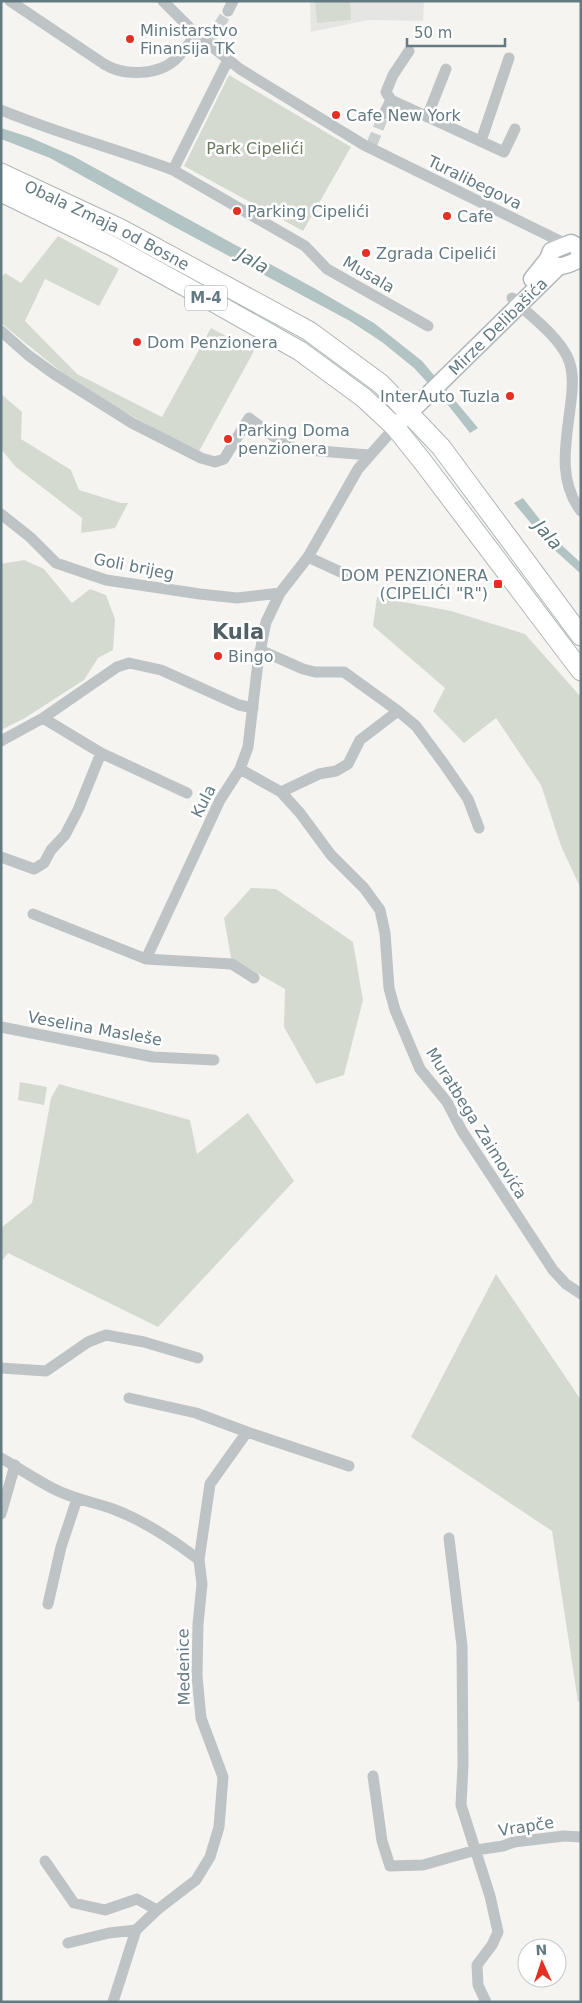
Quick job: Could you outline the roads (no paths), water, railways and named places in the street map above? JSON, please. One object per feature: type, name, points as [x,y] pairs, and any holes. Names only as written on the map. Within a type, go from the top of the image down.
[{"type":"main road","name":"Obala Zmaja od Bosne","points":[[1,173],[121,229],[309,332],[381,384],[406,409]]},
{"type":"main road","name":"Obala Zmaja od Bosne","points":[[1,192],[112,246],[300,351],[364,398],[389,428]]},
{"type":"main road","name":"Mirze Delibašića","points":[[389,428],[516,301],[560,251]]},
{"type":"main road","name":"M-4","points":[[406,409],[441,447],[581,636]]},
{"type":"main road","name":"M-4","points":[[389,428],[581,671]]},
{"type":"street","points":[[10,1],[104,64],[120,71],[144,71],[167,65],[176,60],[196,34]]},
{"type":"street","name":"Turalibegova","points":[[163,1],[196,34],[209,42],[240,69],[371,146],[560,251]]},
{"type":"street","points":[[408,51],[386,92],[391,100],[504,152],[515,130]]},
{"type":"street","points":[[481,141],[509,58]]},
{"type":"street","points":[[173,170],[228,60]]},
{"type":"street","points":[[427,117],[446,69]]},
{"type":"street","points":[[384,114],[391,100]]},
{"type":"street","name":"Musala","points":[[1,110],[39,126],[108,147],[173,170],[305,246],[327,269],[428,326]]},
{"type":"street","points":[[516,301],[560,344],[568,358],[573,384],[565,454],[565,475],[568,489],[581,511]]},
{"type":"street","points":[[1,331],[28,355],[80,392],[132,423],[201,458],[215,462],[224,460],[249,418],[295,450],[369,455]]},
{"type":"street","name":"Kula","points":[[146,959],[220,800],[240,769],[248,747],[260,650],[266,622],[280,593],[308,556],[358,469],[389,428]]},
{"type":"street","name":"Goli brijeg","points":[[1,514],[30,537],[56,563],[106,580],[237,598],[280,593]]},
{"type":"street","points":[[308,556],[347,575]]},
{"type":"street","points":[[260,650],[303,669],[316,672],[344,672],[398,711],[416,726],[444,764],[468,799],[479,828]]},
{"type":"street","points":[[1,741],[43,718],[117,667],[129,664],[161,670],[238,705],[253,708]]},
{"type":"street","points":[[281,792],[319,774],[336,771],[348,764],[360,740],[398,711]]},
{"type":"street","points":[[43,718],[101,753],[187,793]]},
{"type":"street","points":[[1,857],[34,869],[44,863],[51,850],[65,835],[78,810],[101,753]]},
{"type":"street","name":"Muratbega Zaimovića","points":[[240,769],[281,792],[300,813],[331,855],[364,888],[380,910],[385,933],[389,988],[395,1010],[420,1069],[447,1102],[462,1131],[553,1270],[566,1284],[581,1294]]},
{"type":"street","points":[[33,914],[146,959],[232,964],[254,978]]},
{"type":"street","name":"Veselina Masleše","points":[[2,1031],[152,1057],[214,1060]]},
{"type":"street","points":[[1,1368],[46,1371],[88,1342],[106,1335],[144,1342],[198,1358]]},
{"type":"street","points":[[129,1398],[196,1414],[349,1466]]},
{"type":"street","name":"Medenice","points":[[113,2002],[136,1930],[157,1910],[196,1880],[210,1857],[219,1827],[223,1777],[201,1718],[197,1676],[198,1624],[202,1584],[199,1560],[210,1484],[247,1432]]},
{"type":"street","points":[[1,1458],[53,1489],[77,1499],[111,1508],[141,1521],[172,1539],[199,1560]]},
{"type":"street","points":[[1,1514],[14,1465]]},
{"type":"street","points":[[48,1604],[61,1547],[77,1499]]},
{"type":"street","points":[[449,1538],[462,1646],[463,1757],[461,1805],[476,1850],[498,1932],[492,1946],[477,1965],[478,1985],[486,2002]]},
{"type":"street","name":"Vrapče","points":[[373,1776],[382,1841],[390,1866],[423,1865],[476,1850],[540,1839],[564,1836],[581,1837]]},
{"type":"street","points":[[46,1861],[74,1903],[105,1910],[137,1900],[157,1910]]},
{"type":"street","points":[[68,1943],[109,1933],[136,1930]]},
{"type":"water","name":"Jala","points":[[1,128],[29,137],[73,156],[374,323],[422,361],[478,428],[470,433],[448,405],[414,368],[382,342],[350,321],[50,158],[1,139]]},
{"type":"water","name":"Jala","points":[[523,498],[555,539],[581,563],[581,574],[549,545],[514,503]]},
{"type":"tunnel","points":[[210,40],[228,11]]},
{"type":"tunnel","points":[[372,144],[384,114]]},
{"type":"place","name":"Ministarstvo Finansija TK","points":[[130,39]]},
{"type":"place","name":"Cafe New York","points":[[336,115]]},
{"type":"place","name":"Parking Cipelići","points":[[237,211]]},
{"type":"place","name":"Cafe","points":[[447,216]]},
{"type":"place","name":"Zgrada Cipelići","points":[[366,253]]},
{"type":"place","name":"Dom Penzionera","points":[[137,342]]},
{"type":"place","name":"InterAuto Tuzla","points":[[510,396]]},
{"type":"place","name":"Parking Doma penzionera","points":[[228,439]]},
{"type":"place","name":"DOM PENZIONERA (CIPELIĆI \"R\")","points":[[498,584]]},
{"type":"place","name":"Bingo","points":[[218,656]]},
{"type":"district","name":"Kula","points":[[238,632]]},
{"type":"park label","name":"Park Cipelići","points":[[255,148]]}]
